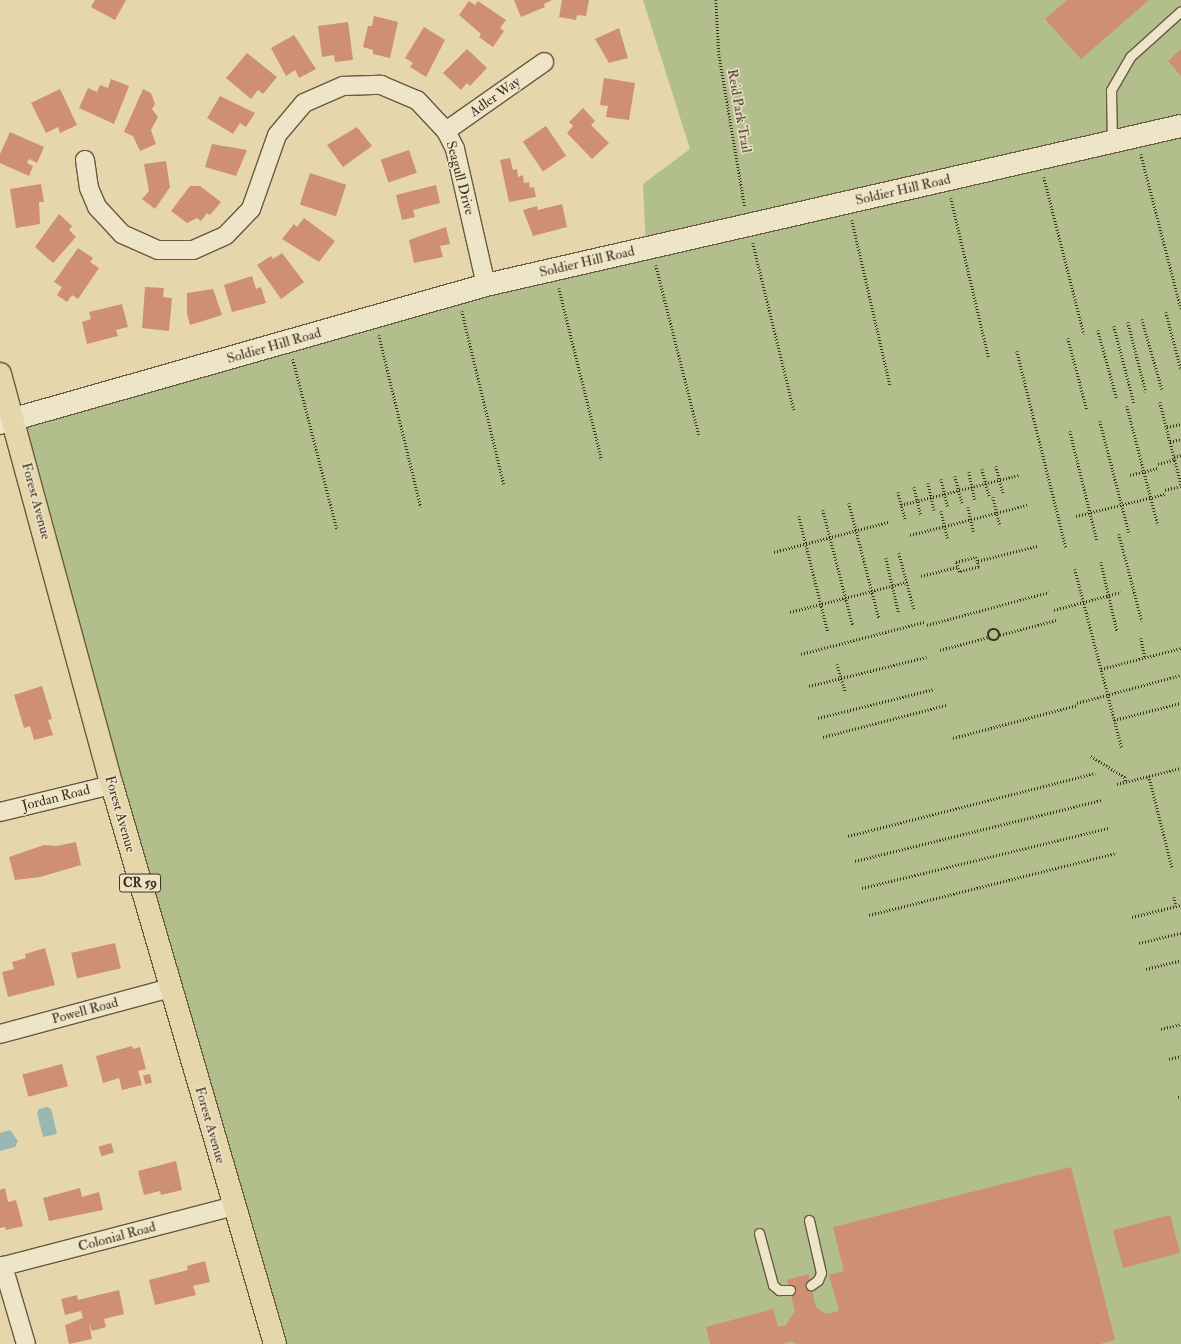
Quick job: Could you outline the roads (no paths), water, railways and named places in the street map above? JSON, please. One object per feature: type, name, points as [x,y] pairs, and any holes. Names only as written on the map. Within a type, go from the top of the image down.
[{"type":"main road","name":"Forest Avenue","points":[[0,374],[7,421],[170,988],[275,1344]]},
{"type":"street","name":"Adler Way","points":[[446,131],[544,62]]},
{"type":"street","name":"Seagull Drive","points":[[85,160],[89,188],[108,222],[140,245],[175,252],[211,244],[240,224],[259,192],[277,135],[304,103],[323,92],[363,83],[394,89],[417,100],[446,131],[455,149],[486,285]]},
{"type":"street","name":"Soldier Hill Road","points":[[7,421],[486,285],[1181,126]]},
{"type":"street","name":"Jordan Road","points":[[0,812],[112,784]]},
{"type":"street","name":"Powell Road","points":[[0,1034],[170,988]]},
{"type":"street","name":"Colonial Road","points":[[2,1267],[234,1206]]},
{"type":"street","points":[[2,1267],[26,1344]]},
{"type":"lane","points":[[1112,142],[1111,90],[1131,56],[1181,11]]},
{"type":"lane","points":[[808,1220],[821,1273],[818,1280],[811,1285]]},
{"type":"lane","points":[[759,1233],[773,1286],[779,1290],[790,1290]]},
{"type":"water","points":[[47,1107],[51,1109],[57,1134],[43,1137],[37,1113],[39,1109]]},
{"type":"water","points":[[10,1130],[18,1141],[15,1147],[0,1151],[0,1133]]}]
